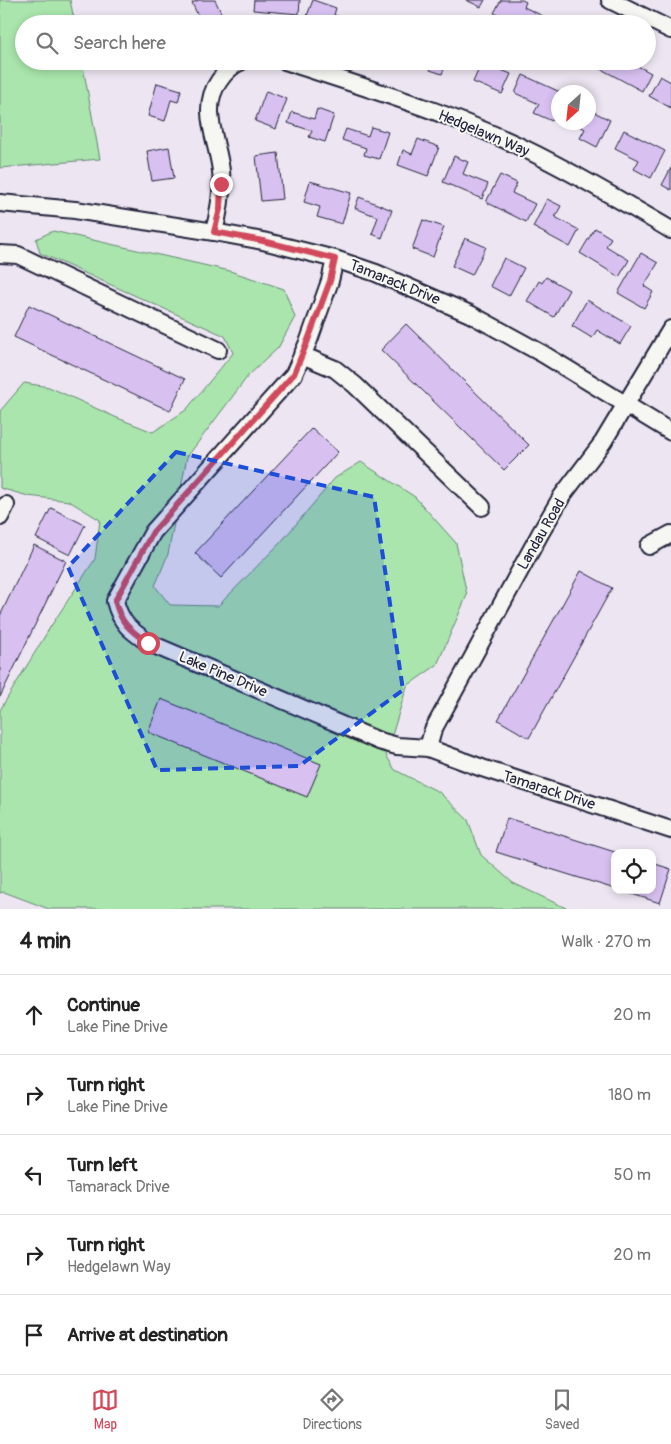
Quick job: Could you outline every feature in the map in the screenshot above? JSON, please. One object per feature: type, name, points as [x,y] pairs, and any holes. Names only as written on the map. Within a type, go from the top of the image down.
[{"type":"street","points":[[610,0],[640,15]]},
{"type":"street","points":[[656,23],[671,30]]},
{"type":"street","points":[[214,232],[220,209],[221,170],[210,120],[210,105],[212,94],[223,75],[229,70]]},
{"type":"street","name":"Hedgelawn Way","points":[[311,70],[454,119],[524,148],[585,180],[671,230]]},
{"type":"street","name":"Tamarack Drive","points":[[0,202],[75,210],[214,232],[263,241],[335,259],[385,277],[470,314],[543,354],[671,432]]},
{"type":"street","points":[[0,254],[18,255],[218,350]]},
{"type":"street","name":"Lake Pine Drive","points":[[335,259],[330,281],[294,374],[153,532],[115,601],[119,616],[130,630],[148,643],[378,740],[396,746],[428,748]]},
{"type":"street","name":"Landau Road","points":[[428,748],[433,730],[541,532],[562,496],[603,442],[671,329]]},
{"type":"street","points":[[302,355],[336,369],[356,385],[482,507]]},
{"type":"street","points":[[649,546],[671,534]]},
{"type":"street","name":"Tamarack Drive","points":[[428,748],[482,768],[671,830]]},
{"type":"highlighted area","points":[[176,452],[374,497],[403,690],[299,766],[157,770],[68,567]]},
{"type":"green space","points":[[0,0],[70,0],[73,15],[15,15],[15,70],[84,70],[100,159],[0,168]]},
{"type":"green space","points":[[53,231],[230,271],[284,289],[295,317],[278,348],[248,376],[187,457],[168,554],[155,586],[170,605],[218,606],[281,542],[335,478],[361,462],[415,497],[456,543],[467,595],[437,665],[407,686],[386,755],[395,770],[439,792],[468,820],[481,855],[513,883],[568,909],[49,909],[4,892],[0,893],[0,710],[51,626],[95,559],[100,520],[69,501],[28,496],[0,488],[0,411],[24,383],[49,387],[153,432],[186,410],[233,353],[225,336],[40,253],[36,239]]},
{"type":"building","points":[[199,0],[215,0],[222,15],[198,15],[192,3]]},
{"type":"building","points":[[254,0],[300,0],[299,14],[253,10]]},
{"type":"building","points":[[313,0],[336,8],[334,15],[307,15]]},
{"type":"building","points":[[466,0],[485,0],[481,7]]},
{"type":"building","points":[[501,0],[522,0],[526,2],[524,7],[541,15],[498,15],[494,13]]},
{"type":"building","points":[[430,70],[444,70],[442,74]]},
{"type":"building","points":[[478,70],[501,70],[511,74],[502,94],[473,82]]},
{"type":"building","points":[[603,70],[645,70],[651,73],[642,91]]},
{"type":"building","points":[[523,75],[551,88],[551,121],[534,113],[539,104],[515,93]]},
{"type":"building","points":[[660,76],[671,82],[671,108],[649,96]]},
{"type":"building","points":[[157,83],[181,90],[178,102],[171,100],[165,121],[148,116]]},
{"type":"building","points":[[266,91],[287,99],[276,129],[255,121]]},
{"type":"building","points":[[317,109],[334,115],[325,142],[309,137],[312,131],[288,123],[292,112],[314,119]]},
{"type":"building","points":[[596,113],[610,120],[597,147],[580,138],[584,130],[596,130]]},
{"type":"building","points":[[371,127],[388,132],[379,159],[364,155],[366,148],[342,140],[346,129],[368,136]]},
{"type":"building","points":[[624,130],[665,151],[651,178],[634,169],[639,160],[615,148]]},
{"type":"building","points":[[418,139],[439,147],[428,176],[398,165],[403,150],[412,154]]},
{"type":"building","points":[[169,147],[174,178],[152,181],[147,151]]},
{"type":"building","points":[[278,153],[283,199],[261,201],[256,156]]},
{"type":"building","points":[[454,156],[468,162],[463,174],[488,184],[482,199],[443,182]]},
{"type":"building","points":[[671,168],[671,190],[662,185]]},
{"type":"building","points":[[500,175],[517,183],[512,193],[535,204],[526,222],[486,202]]},
{"type":"building","points":[[310,181],[351,193],[342,224],[317,217],[320,207],[304,202]]},
{"type":"building","points":[[359,197],[392,210],[382,238],[372,234],[378,217],[355,208]]},
{"type":"building","points":[[547,199],[561,206],[555,217],[579,230],[570,247],[533,227]]},
{"type":"building","points":[[423,220],[444,227],[433,257],[412,249]]},
{"type":"building","points":[[595,228],[611,238],[606,246],[629,260],[619,277],[580,253]]},
{"type":"building","points":[[465,238],[486,247],[472,275],[452,266]]},
{"type":"building","points":[[641,253],[658,263],[644,286],[653,292],[644,308],[618,293]]},
{"type":"building","points":[[504,258],[524,268],[509,296],[490,286]]},
{"type":"building","points":[[546,277],[569,290],[554,317],[527,301],[539,281],[542,283]]},
{"type":"building","points":[[587,300],[631,326],[620,344],[597,330],[592,338],[572,326]]},
{"type":"building","points":[[29,305],[185,379],[170,411],[14,337]]},
{"type":"building","points":[[406,324],[529,445],[504,470],[381,350]]},
{"type":"building","points":[[312,428],[338,452],[221,578],[195,553]]},
{"type":"building","points":[[51,508],[85,525],[70,555],[36,538]]},
{"type":"building","points":[[34,545],[66,561],[0,697],[0,616]]},
{"type":"building","points":[[581,571],[612,588],[529,738],[498,720]]},
{"type":"building","points":[[161,699],[321,764],[307,797],[148,732]]},
{"type":"building","points":[[507,818],[611,851],[611,888],[496,852]]},
{"type":"building","points":[[656,864],[671,869],[660,903],[632,894],[656,894]]},
{"type":"route","points":[[148,643],[130,630],[119,616],[115,601],[153,532],[294,374],[330,281],[335,259],[263,241],[214,232],[220,209],[221,184]]}]
